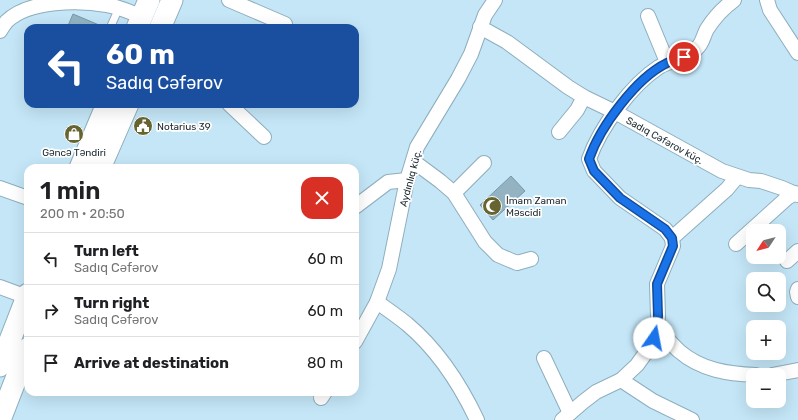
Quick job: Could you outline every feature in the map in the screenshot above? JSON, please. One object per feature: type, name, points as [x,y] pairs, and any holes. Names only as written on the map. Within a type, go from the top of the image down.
[{"type":"main road","points":[[162,24],[172,0]]},
{"type":"main road","points":[[82,164],[105,108]]},
{"type":"main road","points":[[102,164],[126,108]]},
{"type":"main road","points":[[0,366],[24,305]]},
{"type":"main road","points":[[0,420],[24,358]]},
{"type":"street","points":[[230,0],[285,24]]},
{"type":"street","name":"Aydınlıq küç.","points":[[359,335],[377,302],[389,269],[407,180],[417,147],[458,79],[471,54],[485,14],[495,0]]},
{"type":"street","points":[[544,358],[566,416],[596,392],[621,380],[637,365],[654,338],[657,329],[658,316],[657,284],[673,246],[672,238],[665,229],[620,198],[594,171],[589,159],[594,145],[615,112],[644,80],[668,62],[684,57],[696,50],[702,43],[706,31],[714,18],[734,0]]},
{"type":"street","points":[[767,0],[770,10],[798,53]]},
{"type":"street","points":[[0,31],[7,21],[31,8],[58,3],[74,2],[107,4],[143,15]]},
{"type":"street","points":[[648,16],[668,62]]},
{"type":"street","name":"Sadıq Cəfərov küç.","points":[[480,27],[507,42],[584,97],[615,112],[722,171],[749,180],[761,181],[797,194]]},
{"type":"street","points":[[559,132],[577,110],[584,97]]},
{"type":"street","points":[[233,108],[264,137]]},
{"type":"street","points":[[412,161],[454,193],[485,242],[498,255],[517,264],[532,259]]},
{"type":"street","points":[[454,193],[484,163]]},
{"type":"street","points":[[672,238],[727,189],[738,177]]},
{"type":"street","points":[[359,204],[388,182],[407,180]]},
{"type":"street","points":[[0,188],[24,197]]},
{"type":"street","points":[[736,244],[787,198],[797,194]]},
{"type":"street","points":[[787,261],[798,251]]},
{"type":"street","points":[[0,287],[24,294]]},
{"type":"street","points":[[798,289],[798,297]]},
{"type":"street","points":[[377,302],[408,324],[440,358],[465,394],[477,420]]},
{"type":"street","points":[[657,329],[680,352],[696,363],[709,369],[730,374],[746,375]]},
{"type":"street","points":[[786,372],[798,370]]},
{"type":"street","points":[[621,380],[653,401],[692,420]]},
{"type":"lane","points":[[112,24],[119,8]]},
{"type":"building","points":[[73,14],[97,24],[69,24]]},
{"type":"building","points":[[511,176],[525,191],[493,220],[480,205]]},
{"type":"place","name":"Notarius 39","points":[[143,126]]},
{"type":"place","name":"Gəncə Təndiri","points":[[74,134]]},
{"type":"place","name":"İmam Zaman Məscidi","points":[[492,206]]},
{"type":"route","points":[[654,338],[657,329],[658,316],[656,295],[657,284],[673,246],[672,238],[665,229],[620,198],[594,171],[589,159],[600,134],[615,112],[644,80],[668,62],[684,57]]}]
